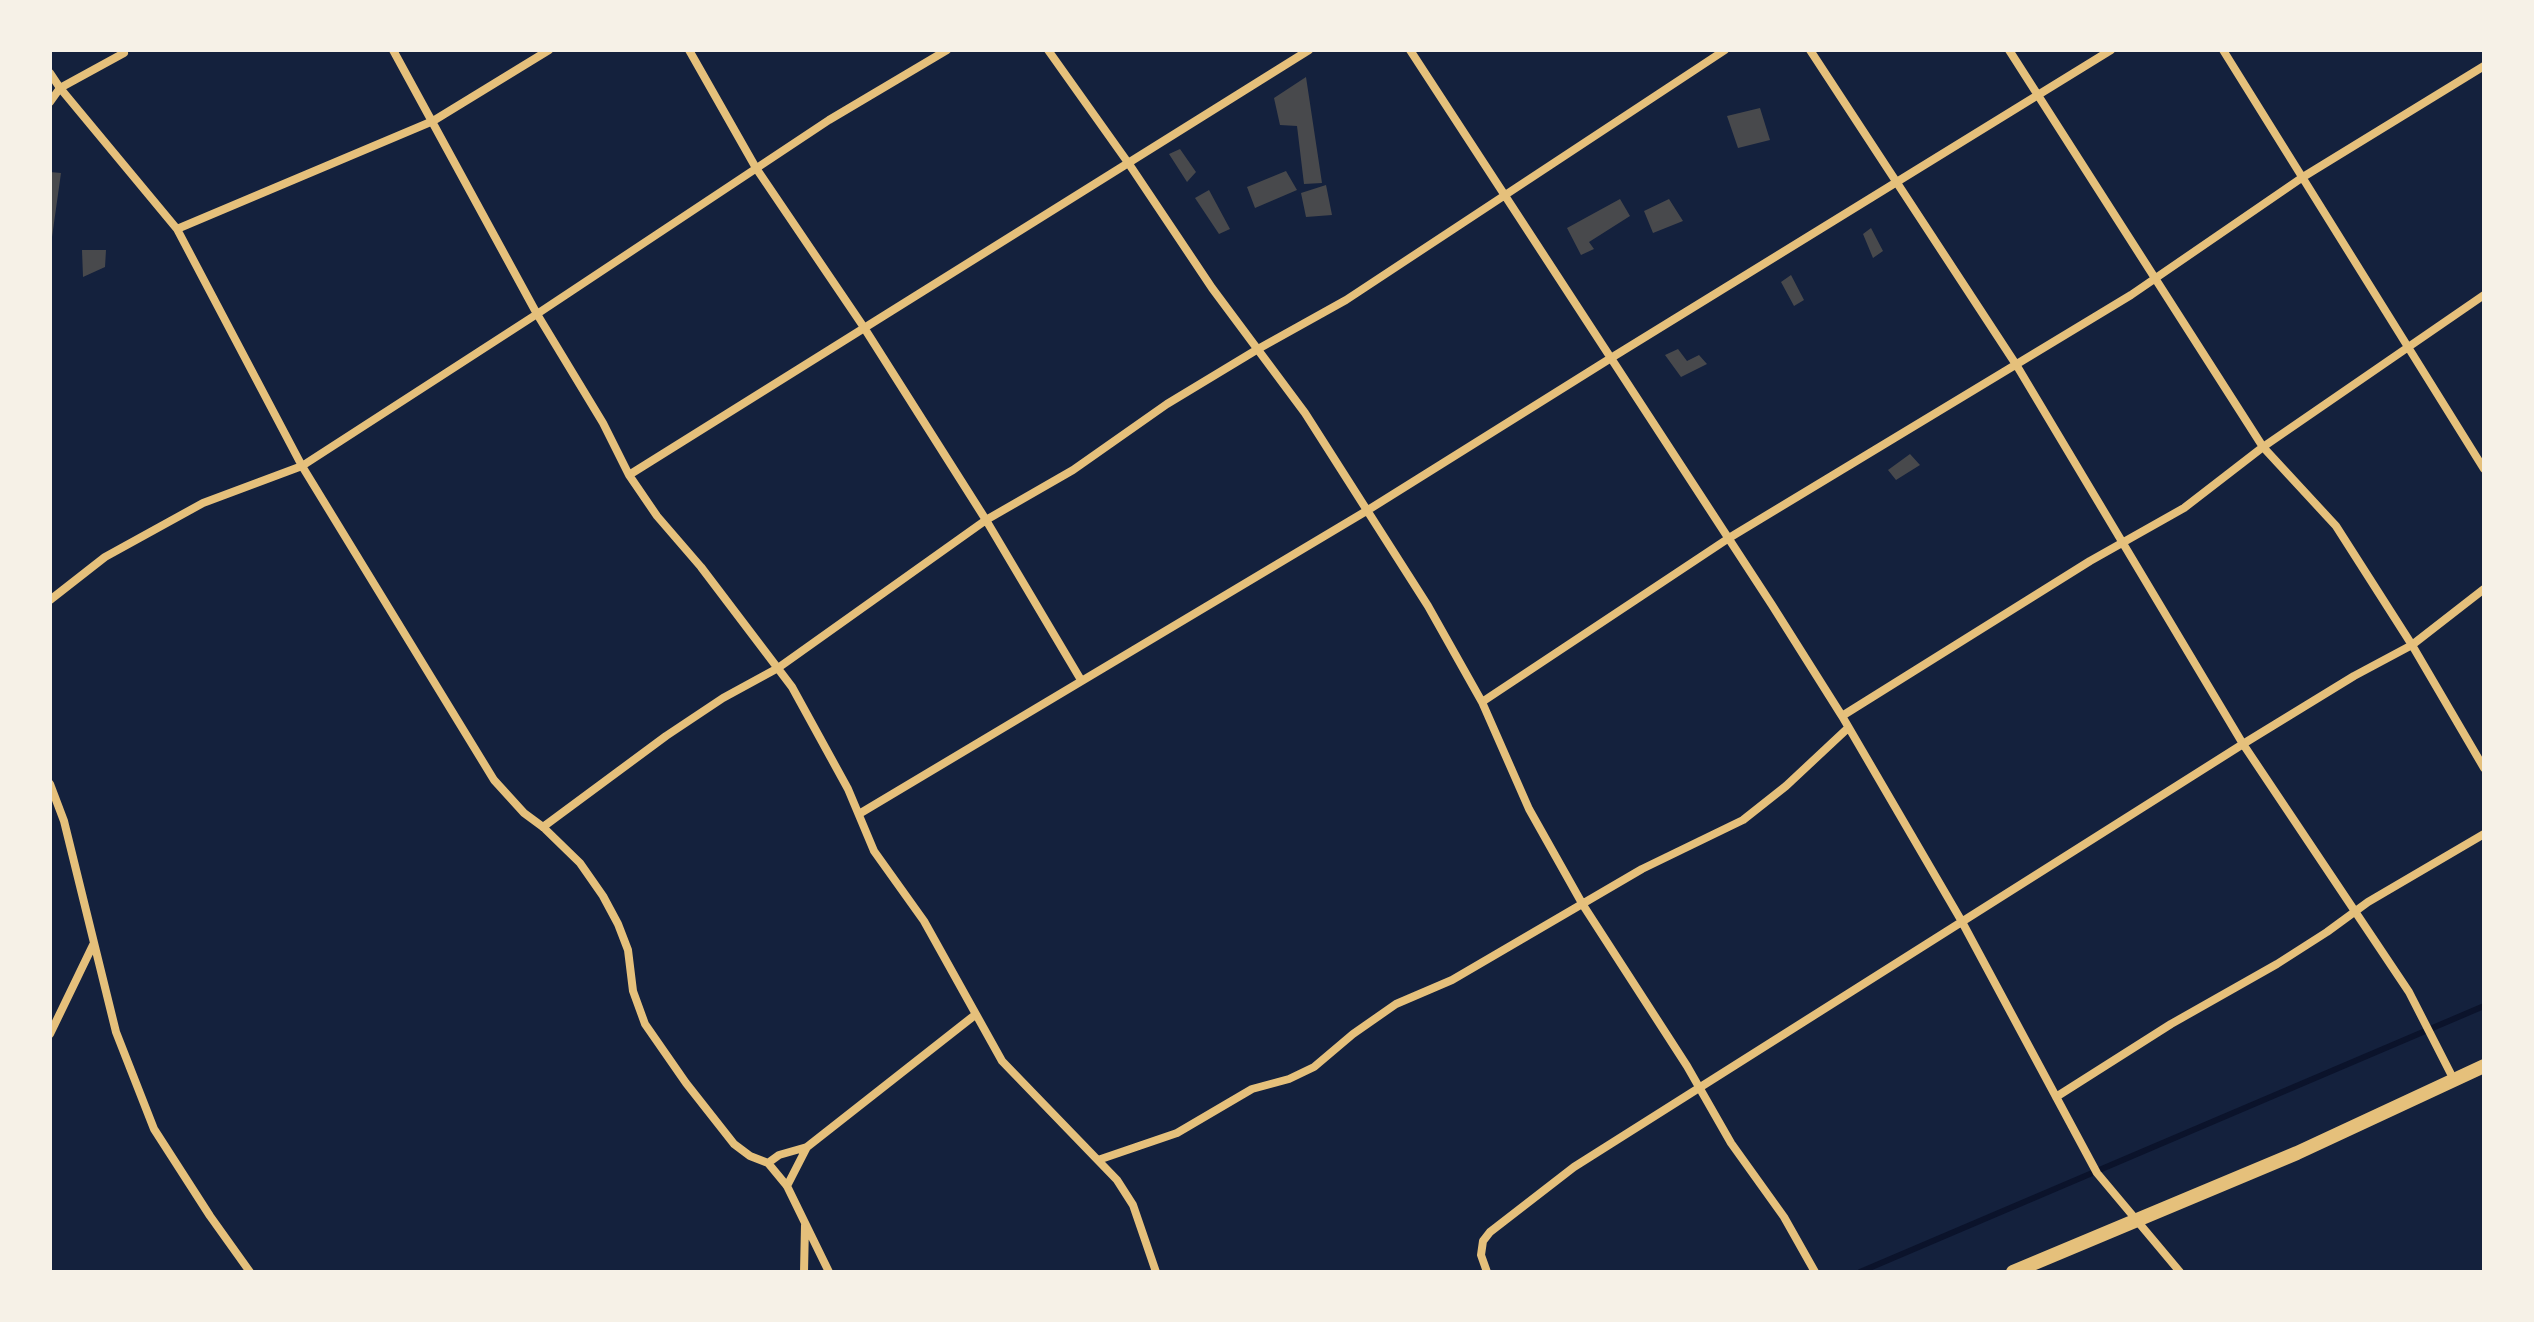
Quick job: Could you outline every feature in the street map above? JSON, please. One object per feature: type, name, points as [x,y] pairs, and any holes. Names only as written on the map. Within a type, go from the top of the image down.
[{"type":"street","points":[[393,50],[537,314],[603,423],[629,475],[657,516],[701,567],[778,668],[806,712],[859,814],[874,851],[924,921],[1002,1061],[1117,1180],[1133,1205],[1156,1272]]},
{"type":"street","points":[[177,229],[433,121],[549,50]]},
{"type":"street","points":[[689,50],[756,168],[863,326],[986,520],[1081,680]]},
{"type":"street","points":[[50,600],[105,557],[203,503],[302,466],[829,120],[947,50]]},
{"type":"street","points":[[1048,50],[1212,288],[1305,413],[1368,510],[1428,606],[1482,702],[1529,809],[1583,905],[1731,1143],[1784,1217],[1815,1272]]},
{"type":"street","points":[[629,475],[1309,50]]},
{"type":"street","points":[[1410,50],[1842,716],[1961,920],[2097,1173],[2180,1272]]},
{"type":"street","points":[[543,827],[666,736],[723,698],[778,668],[986,520],[1073,470],[1167,404],[1346,300],[1725,50]]},
{"type":"street","points":[[1810,50],[2017,366],[2243,744],[2409,992],[2454,1080]]},
{"type":"street","points":[[2009,50],[2263,447],[2336,526],[2412,645],[2484,768]]},
{"type":"street","points":[[859,814],[1368,510],[2111,50]]},
{"type":"street","points":[[2223,50],[2484,469]]},
{"type":"street","points":[[50,102],[60,88],[125,51]]},
{"type":"street","points":[[1482,702],[1729,538],[2017,366],[2156,278],[2303,177],[2484,66]]},
{"type":"street","points":[[50,73],[177,229],[302,466],[494,780],[524,813],[580,863],[603,896],[628,950],[633,991],[645,1024],[734,1144],[750,1156],[768,1163],[787,1186],[829,1272]]},
{"type":"street","points":[[1842,716],[2090,561],[2184,508],[2263,447],[2484,295]]},
{"type":"street","points":[[1487,1272],[1481,1255],[1483,1241],[1490,1232],[1574,1167],[2243,744],[2354,676],[2412,645],[2484,589]]},
{"type":"street","points":[[1098,1160],[1177,1133],[1252,1089],[1289,1079],[1314,1067],[1353,1034],[1396,1004],[1452,980],[1642,869],[1743,820],[1786,786],[1848,728]]},
{"type":"street","points":[[50,784],[64,821],[116,1032],[154,1129],[250,1272]]},
{"type":"street","points":[[2056,1097],[2484,834]]},
{"type":"street","points":[[50,1034],[93,944]]},
{"type":"street","points":[[768,1163],[779,1155],[807,1147],[975,1015]]},
{"type":"street","points":[[2019,1271],[2297,1153],[2484,1066]]},
{"type":"street","points":[[787,1186],[807,1147]]},
{"type":"street","points":[[804,1272],[805,1222]]},
{"type":"building","points":[[1306,77],[1322,183],[1304,184],[1297,126],[1280,125],[1274,98]]},
{"type":"building","points":[[1760,108],[1770,140],[1738,148],[1727,116]]},
{"type":"building","points":[[1180,149],[1196,172],[1187,182],[1169,154]]},
{"type":"building","points":[[1286,171],[1297,190],[1255,208],[1247,187]]},
{"type":"building","points":[[50,172],[61,173],[52,237],[50,237]]},
{"type":"building","points":[[1326,185],[1332,215],[1306,217],[1301,193]]},
{"type":"building","points":[[1209,190],[1230,229],[1219,234],[1195,198]]},
{"type":"building","points":[[1620,199],[1630,216],[1589,242],[1594,249],[1581,255],[1567,228]]},
{"type":"building","points":[[1669,199],[1683,221],[1653,233],[1644,211]]},
{"type":"building","points":[[1871,228],[1883,251],[1873,258],[1863,234]]},
{"type":"building","points":[[82,250],[106,250],[105,267],[83,277]]},
{"type":"building","points":[[1791,275],[1804,300],[1794,306],[1781,282]]},
{"type":"building","points":[[1678,349],[1687,361],[1699,355],[1707,364],[1681,377],[1665,355]]},
{"type":"building","points":[[1910,454],[1920,465],[1896,480],[1888,470]]},
{"type":"waterway","points":[[1860,1272],[2484,1006]]}]
